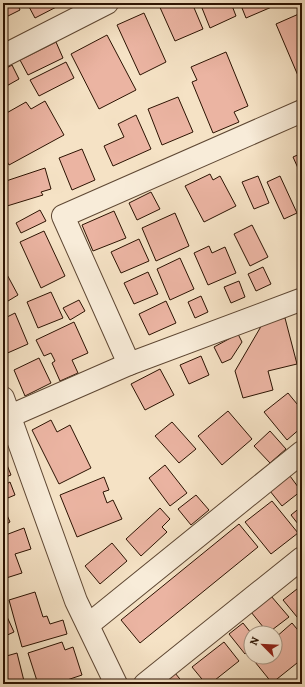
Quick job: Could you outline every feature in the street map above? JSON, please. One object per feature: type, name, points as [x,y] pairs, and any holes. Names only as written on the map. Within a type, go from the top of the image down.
[{"type":"street","points":[[3,56],[99,5]]},
{"type":"street","points":[[129,364],[63,216],[302,111]]},
{"type":"street","points":[[116,684],[76,601],[6,407],[301,302]]},
{"type":"street","points":[[88,626],[302,452]]},
{"type":"street","points":[[145,684],[302,558]]},
{"type":"building","points":[[3,3],[17,3],[20,10],[4,18]]},
{"type":"building","points":[[27,3],[64,3],[35,18]]},
{"type":"building","points":[[158,3],[192,3],[203,29],[175,41]]},
{"type":"building","points":[[200,3],[231,3],[236,16],[210,28]]},
{"type":"building","points":[[240,3],[272,3],[274,6],[246,18]]},
{"type":"building","points":[[144,13],[166,62],[140,75],[117,25]]},
{"type":"building","points":[[301,13],[302,15],[302,85],[276,24]]},
{"type":"building","points":[[107,35],[136,90],[99,109],[71,54]]},
{"type":"building","points":[[56,42],[63,58],[28,75],[20,60]]},
{"type":"building","points":[[226,52],[248,106],[234,112],[239,122],[213,133],[192,82],[197,80],[191,67]]},
{"type":"building","points":[[66,62],[74,78],[39,96],[30,80]]},
{"type":"building","points":[[12,65],[19,79],[3,88],[3,70]]},
{"type":"building","points":[[178,97],[193,132],[162,145],[148,109]]},
{"type":"building","points":[[45,101],[64,135],[9,165],[3,154],[3,115],[26,102],[31,109]]},
{"type":"building","points":[[136,115],[151,149],[113,166],[104,146],[124,137],[118,124]]},
{"type":"building","points":[[82,149],[95,180],[72,190],[59,158]]},
{"type":"building","points":[[302,153],[302,177],[293,157]]},
{"type":"building","points":[[45,168],[51,189],[41,192],[43,195],[7,206],[3,191],[3,182]]},
{"type":"building","points":[[210,174],[213,180],[220,176],[236,206],[204,222],[185,186]]},
{"type":"building","points":[[258,176],[269,203],[254,209],[242,182]]},
{"type":"building","points":[[280,176],[297,213],[284,219],[267,182]]},
{"type":"building","points":[[151,192],[160,209],[137,220],[129,203]]},
{"type":"building","points":[[40,210],[46,221],[21,233],[16,223]]},
{"type":"building","points":[[114,211],[126,238],[93,251],[82,225]]},
{"type":"building","points":[[175,213],[189,246],[156,261],[142,228]]},
{"type":"building","points":[[252,225],[268,257],[250,266],[234,234]]},
{"type":"building","points":[[44,231],[65,276],[41,288],[20,242]]},
{"type":"building","points":[[139,239],[149,261],[121,273],[111,252]]},
{"type":"building","points":[[209,246],[212,253],[225,247],[236,273],[208,285],[194,253]]},
{"type":"building","points":[[180,258],[194,289],[170,300],[157,269]]},
{"type":"building","points":[[263,267],[271,284],[256,291],[248,274]]},
{"type":"building","points":[[4,269],[18,295],[3,304],[3,270]]},
{"type":"building","points":[[148,272],[158,294],[134,304],[124,283]]},
{"type":"building","points":[[239,281],[245,297],[231,303],[224,287]]},
{"type":"building","points":[[51,292],[63,318],[38,328],[27,302]]},
{"type":"building","points":[[201,296],[208,312],[195,318],[188,302]]},
{"type":"building","points":[[79,300],[85,311],[70,320],[63,308]]},
{"type":"building","points":[[166,301],[176,323],[149,335],[139,314]]},
{"type":"building","points":[[15,313],[28,344],[3,355],[3,319]]},
{"type":"building","points":[[285,318],[297,364],[268,371],[273,390],[243,398],[235,371],[263,323]]},
{"type":"building","points":[[74,322],[88,353],[72,360],[78,373],[60,381],[52,363],[55,361],[51,353],[44,356],[36,340]]},
{"type":"building","points":[[238,334],[242,342],[231,359],[222,363],[214,347]]},
{"type":"building","points":[[201,356],[209,375],[189,384],[180,365]]},
{"type":"building","points":[[39,358],[51,383],[25,396],[14,370]]},
{"type":"building","points":[[160,369],[174,395],[145,410],[131,384]]},
{"type":"building","points":[[288,393],[302,410],[302,427],[287,440],[264,412]]},
{"type":"building","points":[[228,411],[252,439],[222,465],[198,436]]},
{"type":"building","points":[[51,420],[57,432],[70,425],[91,468],[59,484],[32,430]]},
{"type":"building","points":[[172,422],[196,449],[179,463],[155,436]]},
{"type":"building","points":[[270,431],[286,449],[270,463],[254,446]]},
{"type":"building","points":[[3,455],[11,475],[3,478]]},
{"type":"building","points":[[165,465],[187,493],[170,506],[149,478]]},
{"type":"building","points":[[290,476],[301,491],[282,506],[270,491]]},
{"type":"building","points":[[104,477],[109,490],[103,492],[107,503],[113,500],[122,519],[77,537],[60,495]]},
{"type":"building","points":[[10,482],[15,495],[3,500],[3,486]]},
{"type":"building","points":[[196,495],[209,510],[191,525],[178,509]]},
{"type":"building","points":[[272,501],[298,533],[271,554],[245,522]]},
{"type":"building","points":[[3,506],[10,522],[3,526]]},
{"type":"building","points":[[302,506],[302,529],[291,515]]},
{"type":"building","points":[[160,508],[170,519],[162,527],[167,532],[141,556],[126,539]]},
{"type":"building","points":[[239,524],[258,547],[140,643],[121,620]]},
{"type":"building","points":[[24,528],[31,549],[15,554],[22,573],[3,579],[3,536]]},
{"type":"building","points":[[112,543],[127,561],[100,584],[85,566]]},
{"type":"building","points":[[302,585],[302,623],[283,600]]},
{"type":"building","points":[[35,592],[43,617],[47,616],[50,624],[63,620],[67,634],[22,647],[9,600]]},
{"type":"building","points":[[271,596],[289,617],[278,625],[262,625],[251,612]]},
{"type":"building","points":[[3,608],[14,632],[3,637]]},
{"type":"building","points":[[243,623],[245,625],[243,625],[243,652],[229,634]]},
{"type":"building","points":[[292,623],[302,635],[302,659],[272,683],[257,665],[283,665],[283,631]]},
{"type":"building","points":[[62,642],[65,650],[73,647],[82,675],[55,684],[38,684],[28,653]]},
{"type":"building","points":[[224,642],[239,661],[210,684],[206,684],[192,667]]},
{"type":"building","points":[[17,653],[24,681],[15,684],[3,684],[3,657]]},
{"type":"building","points":[[175,673],[184,684],[163,684]]}]
